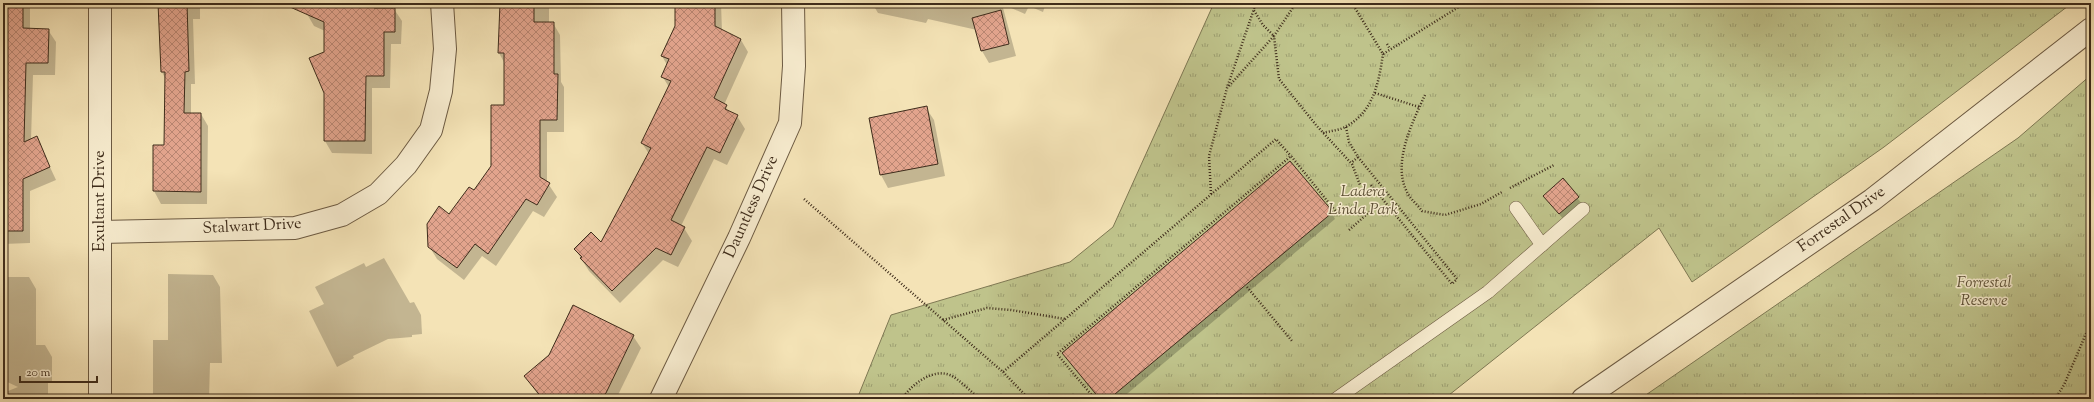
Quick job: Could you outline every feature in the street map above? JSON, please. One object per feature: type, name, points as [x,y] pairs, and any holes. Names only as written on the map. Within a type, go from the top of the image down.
[{"type":"street","name":"Exultant Drive","points":[[100,3],[100,399]]},
{"type":"street","name":"Stalwart Drive","points":[[100,232],[295,228],[342,215],[378,194],[406,165],[431,130],[441,91],[445,49],[442,3]]},
{"type":"street","name":"Dauntless Drive","points":[[661,399],[739,238],[790,123],[794,66],[793,3]]},
{"type":"street","name":"Forrestal Drive","points":[[1583,399],[1872,200],[2069,48],[2091,29]]},
{"type":"lane","points":[[1516,208],[1542,245]]},
{"type":"lane","points":[[1336,399],[1488,292],[1583,209]]},
{"type":"path","points":[[1211,194],[1209,156],[1227,88],[1256,3]]},
{"type":"path","points":[[1227,88],[1274,36],[1296,3]]},
{"type":"path","points":[[1323,133],[1346,127],[1360,117],[1375,93],[1380,77],[1383,54],[1352,3]]},
{"type":"path","points":[[1383,54],[1462,5],[1461,3]]},
{"type":"path","points":[[1253,10],[1274,36],[1280,80],[1323,133],[1351,163],[1360,185]]},
{"type":"path","points":[[1387,44],[1390,49]]},
{"type":"path","points":[[1375,93],[1419,107]]},
{"type":"path","points":[[1425,96],[1419,107],[1404,149],[1401,172],[1407,192],[1422,211],[1445,215],[1480,204],[1554,165]]},
{"type":"path","points":[[1346,127],[1349,142],[1358,158],[1457,279],[1452,284],[1371,185]]},
{"type":"path","points":[[1003,372],[1276,138],[1337,213]]},
{"type":"path","points":[[1095,399],[1057,354],[1172,259],[1291,156]]},
{"type":"path","points":[[1351,163],[1358,158]]},
{"type":"path","points":[[804,199],[1003,372],[1029,399]]},
{"type":"path","points":[[1349,230],[1376,206]]},
{"type":"path","points":[[1247,287],[1292,341]]},
{"type":"path","points":[[943,320],[987,308],[1011,310],[1065,319]]},
{"type":"path","points":[[2055,399],[2064,385],[2091,322]]},
{"type":"path","points":[[902,399],[908,390],[921,379],[935,375],[950,375],[980,399]]},
{"type":"green space","name":"Ladera Linda Park","points":[[1214,3],[2072,3],[1884,147],[1692,282],[1659,228],[1444,399],[857,399],[891,315],[1070,262],[1113,227]]},
{"type":"green space","name":"Forrestal Reserve","points":[[2091,75],[2091,399],[1640,399],[2018,138]]},
{"type":"building","points":[[3,3],[23,3],[23,28],[49,29],[48,63],[26,63],[24,142],[37,136],[50,167],[23,179],[23,231],[3,231]]},
{"type":"building","points":[[158,3],[187,3],[189,71],[185,72],[184,113],[201,113],[201,192],[153,191],[153,145],[164,145],[165,72],[161,72]]},
{"type":"building","points":[[281,3],[374,3],[374,8],[395,8],[395,32],[384,32],[384,76],[366,76],[365,141],[324,141],[324,93],[309,58],[324,52],[324,22]]},
{"type":"building","points":[[500,3],[534,3],[534,22],[554,22],[554,74],[558,74],[557,120],[540,120],[540,177],[550,183],[537,205],[526,199],[488,254],[475,244],[457,268],[428,247],[427,224],[439,206],[449,214],[469,187],[474,190],[491,166],[491,105],[504,105],[504,53],[498,53]]},
{"type":"building","points":[[675,3],[715,3],[715,26],[741,39],[714,98],[727,105],[725,109],[738,115],[720,153],[707,147],[671,220],[685,227],[671,255],[656,248],[612,291],[580,258],[582,257],[574,249],[591,232],[601,242],[651,148],[641,143],[671,81],[661,77],[669,59],[661,56],[675,26]]},
{"type":"building","points":[[1001,10],[1009,44],[981,51],[972,18]]},
{"type":"building","points":[[927,106],[938,164],[880,175],[869,118]]},
{"type":"building","points":[[1290,161],[1333,212],[1109,399],[1100,399],[1062,353]]},
{"type":"building","points":[[1563,178],[1579,197],[1559,214],[1543,196]]},
{"type":"building","points":[[573,305],[634,335],[606,393],[599,399],[543,399],[524,376],[549,355]]}]
